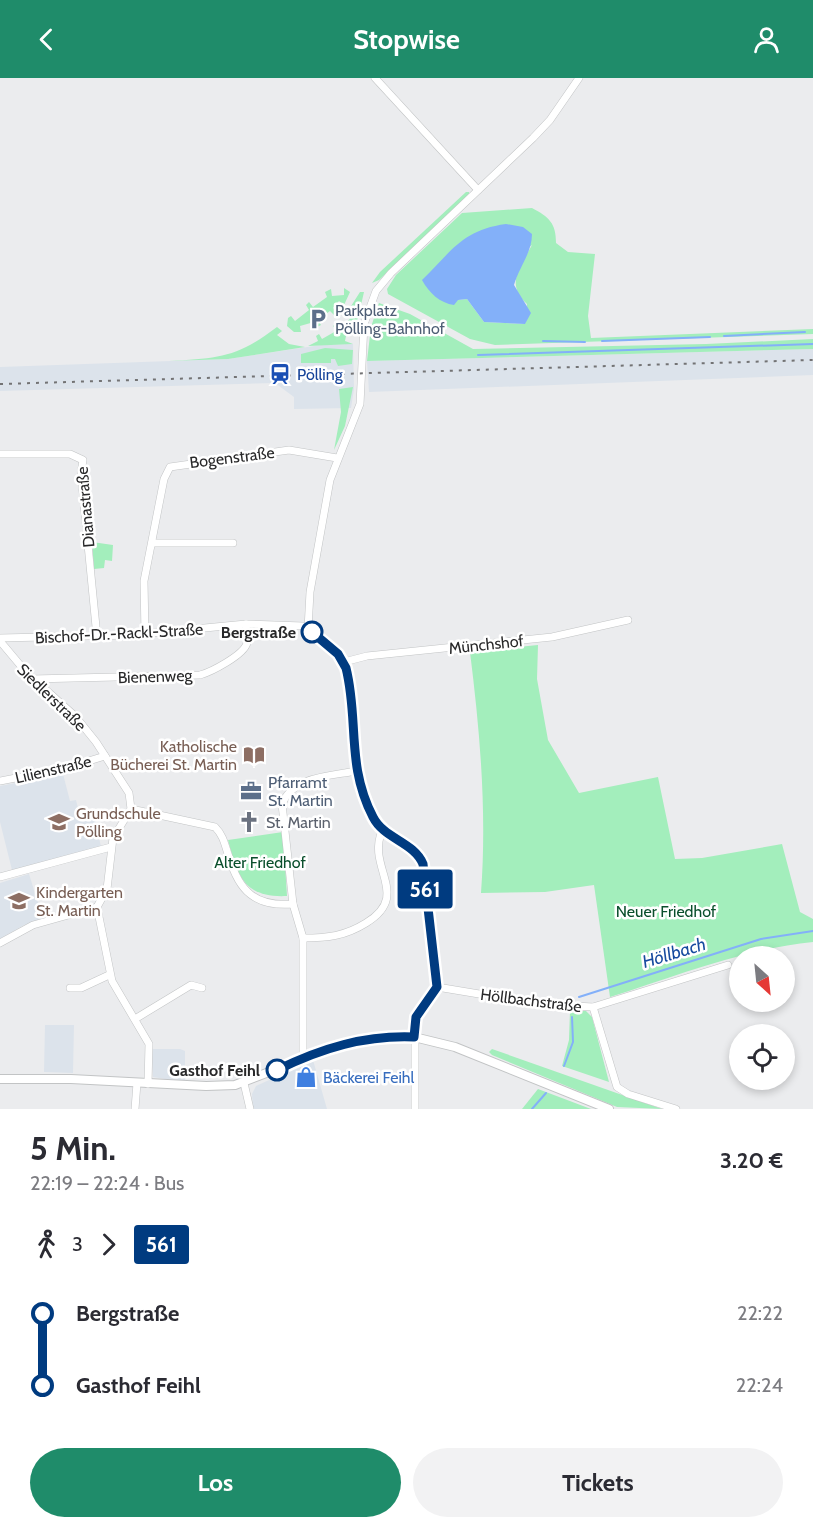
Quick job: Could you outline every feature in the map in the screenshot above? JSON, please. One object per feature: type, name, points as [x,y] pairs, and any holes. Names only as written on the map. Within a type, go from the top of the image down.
[{"type":"street","points":[[375,78],[478,190]]},
{"type":"street","points":[[415,1109],[416,1017],[437,987],[423,864],[416,852],[382,831],[371,813],[356,771],[348,675],[344,662],[308,629],[318,540],[337,458],[358,411],[362,336],[370,305],[381,283],[550,120],[579,78]]},
{"type":"street","name":"Bogenstraße","points":[[145,634],[144,581],[164,479],[170,467],[289,450],[337,458]]},
{"type":"street","name":"Dianastraße","points":[[0,454],[70,454],[83,460],[81,473],[97,637]]},
{"type":"street","points":[[152,543],[233,543]]},
{"type":"street","name":"Münchshof","points":[[344,662],[367,656],[552,637],[628,620]]},
{"type":"street","name":"Bischof-Dr.-Rackl-Straße","points":[[0,640],[145,634],[246,624],[290,624],[308,629]]},
{"type":"street","name":"Bienenweg","points":[[32,679],[200,675],[213,670],[244,649],[247,643],[246,624]]},
{"type":"street","name":"Siedlerstraße","points":[[0,640],[32,679],[75,716],[105,756],[129,794],[131,809]]},
{"type":"street","name":"Lilienstraße","points":[[0,781],[70,767],[105,756]]},
{"type":"street","points":[[303,1058],[303,938],[293,904],[283,801],[290,790],[302,783],[356,771]]},
{"type":"street","points":[[148,1084],[149,1044],[110,975],[97,907],[107,889],[111,847],[117,828],[131,809],[215,827],[224,840],[237,879],[248,894],[262,901],[293,904]]},
{"type":"street","points":[[303,938],[347,934],[378,916],[385,908],[387,890],[378,850],[382,831]]},
{"type":"street","points":[[0,877],[111,847]]},
{"type":"street","points":[[0,943],[33,925],[97,907]]},
{"type":"street","name":"Höllbachstraße","points":[[437,987],[539,1005],[593,1007],[728,965]]},
{"type":"street","points":[[70,988],[81,988],[110,975]]},
{"type":"street","points":[[135,1019],[187,987],[194,985],[202,988]]},
{"type":"street","points":[[593,1007],[617,1087],[628,1094],[676,1109]]},
{"type":"street","points":[[0,1079],[206,1086],[244,1083],[303,1058],[352,1042],[414,1037],[466,1052],[609,1109]]},
{"type":"street","points":[[135,1109],[137,1083]]},
{"type":"street","points":[[244,1083],[250,1109]]},
{"type":"shaded area","points":[[353,344],[354,389],[351,408],[294,409],[294,397],[275,383],[0,391],[0,367],[228,359],[321,345]]},
{"type":"shaded area","points":[[813,349],[813,375],[369,392],[367,361]]},
{"type":"shaded area","name":"Grundschule Pölling","points":[[63,774],[70,801],[76,800],[81,821],[95,818],[101,847],[12,870],[0,822],[0,786]]},
{"type":"shaded area","name":"Kindergarten St. Martin","points":[[29,874],[43,919],[24,925],[0,939],[0,883]]},
{"type":"shaded area","points":[[45,1025],[74,1025],[73,1073],[44,1072]]},
{"type":"shaded area","points":[[152,1049],[185,1051],[185,1082],[153,1077]]},
{"type":"shaded area","points":[[313,1060],[327,1109],[253,1109],[252,1094],[256,1086]]},
{"type":"green space","points":[[466,192],[469,192],[469,195],[379,280],[372,283],[380,272]]},
{"type":"green space","points":[[532,208],[550,221],[555,230],[556,243],[568,252],[595,254],[588,316],[591,338],[813,329],[813,334],[495,345],[470,339],[388,294],[387,289],[396,275],[462,213]],"holes":[[[532,245],[519,268],[516,282],[520,297],[527,304],[525,324],[484,322],[467,299],[458,300]]]},
{"type":"green space","points":[[344,288],[350,292],[344,305],[339,301],[333,308],[338,312],[334,315],[330,311],[318,320],[321,325],[317,327],[314,322],[300,326],[301,332],[294,332],[287,326],[288,318],[291,316],[295,321],[309,310],[306,305],[309,302],[313,307],[327,297],[325,292],[331,289],[332,296],[344,295]]},
{"type":"green space","points":[[360,292],[364,292],[356,327],[348,326],[345,341],[353,344],[308,346],[318,341],[316,336],[319,334],[322,339],[336,331],[333,326],[336,323],[340,328],[351,318],[346,314]]},
{"type":"green space","points":[[379,303],[410,314],[473,349],[706,344],[813,339],[813,349],[367,361],[371,327]]},
{"type":"green space","points":[[277,327],[282,331],[277,335],[289,344],[305,347],[228,359],[169,361],[201,359],[238,351]]},
{"type":"green space","points":[[325,348],[353,350],[352,364],[338,366],[335,359],[331,359],[331,363],[301,363],[301,354]]},
{"type":"green space","points":[[353,387],[345,426],[334,450],[341,412],[339,389]]},
{"type":"green space","points":[[92,542],[113,545],[112,561],[105,560],[104,568],[94,569]]},
{"type":"green space","name":"Neuer Friedhof","points":[[538,645],[537,679],[548,740],[579,793],[658,777],[675,859],[702,858],[782,844],[800,912],[813,919],[813,942],[787,946],[729,946],[729,959],[610,997],[594,885],[545,892],[481,893],[482,772],[470,652]]},
{"type":"green space","name":"Alter Friedhof","points":[[283,832],[287,896],[261,893],[246,883],[240,875],[228,840]]},
{"type":"green space","points":[[570,1011],[586,1011],[592,1017],[609,1082],[562,1066],[569,1040]]},
{"type":"green space","points":[[492,1049],[662,1109],[617,1107],[492,1055],[489,1052]]},
{"type":"green space","points":[[538,1089],[591,1109],[522,1109]]},
{"type":"water","points":[[506,224],[523,227],[532,234],[528,254],[514,285],[531,313],[525,324],[484,322],[467,299],[458,300],[454,305],[444,302],[428,289],[422,280],[450,251],[468,237],[479,231]]},
{"type":"waterway","points":[[724,336],[805,332]]},
{"type":"waterway","points":[[602,341],[710,337]]},
{"type":"waterway","points":[[543,341],[585,342]]},
{"type":"waterway","points":[[478,355],[813,344]]},
{"type":"waterway","name":"Höllbach","points":[[579,997],[761,939],[813,931]]},
{"type":"waterway","name":"Höllbach","points":[[564,1066],[573,1042],[572,1017]]},
{"type":"waterway","name":"Höllbach","points":[[532,1109],[546,1093]]},
{"type":"railway","points":[[0,384],[813,360]]},
{"type":"bus line","name":"561","points":[[277,1070],[345,1043],[375,1038],[414,1037],[416,1017],[437,987],[423,864],[416,852],[382,831],[371,813],[356,771],[346,668],[338,654],[312,632]]},
{"type":"place","name":"Parkplatz Pölling-Bahnhof","points":[[318,319]]},
{"type":"place","name":"Pölling","points":[[280,374]]},
{"type":"place","name":"Bergstraße","points":[[312,632]]},
{"type":"place","name":"Katholische Bücherei St. Martin","points":[[254,755]]},
{"type":"place","name":"Pfarramt St. Martin","points":[[251,791]]},
{"type":"place","name":"Grundschule Pölling","points":[[59,822]]},
{"type":"place","name":"St. Martin","points":[[249,822]]},
{"type":"place","name":"Kindergarten St. Martin","points":[[19,901]]},
{"type":"place","name":"Gasthof Feihl","points":[[277,1070]]},
{"type":"place","name":"Bäckerei Feihl","points":[[306,1077]]}]
